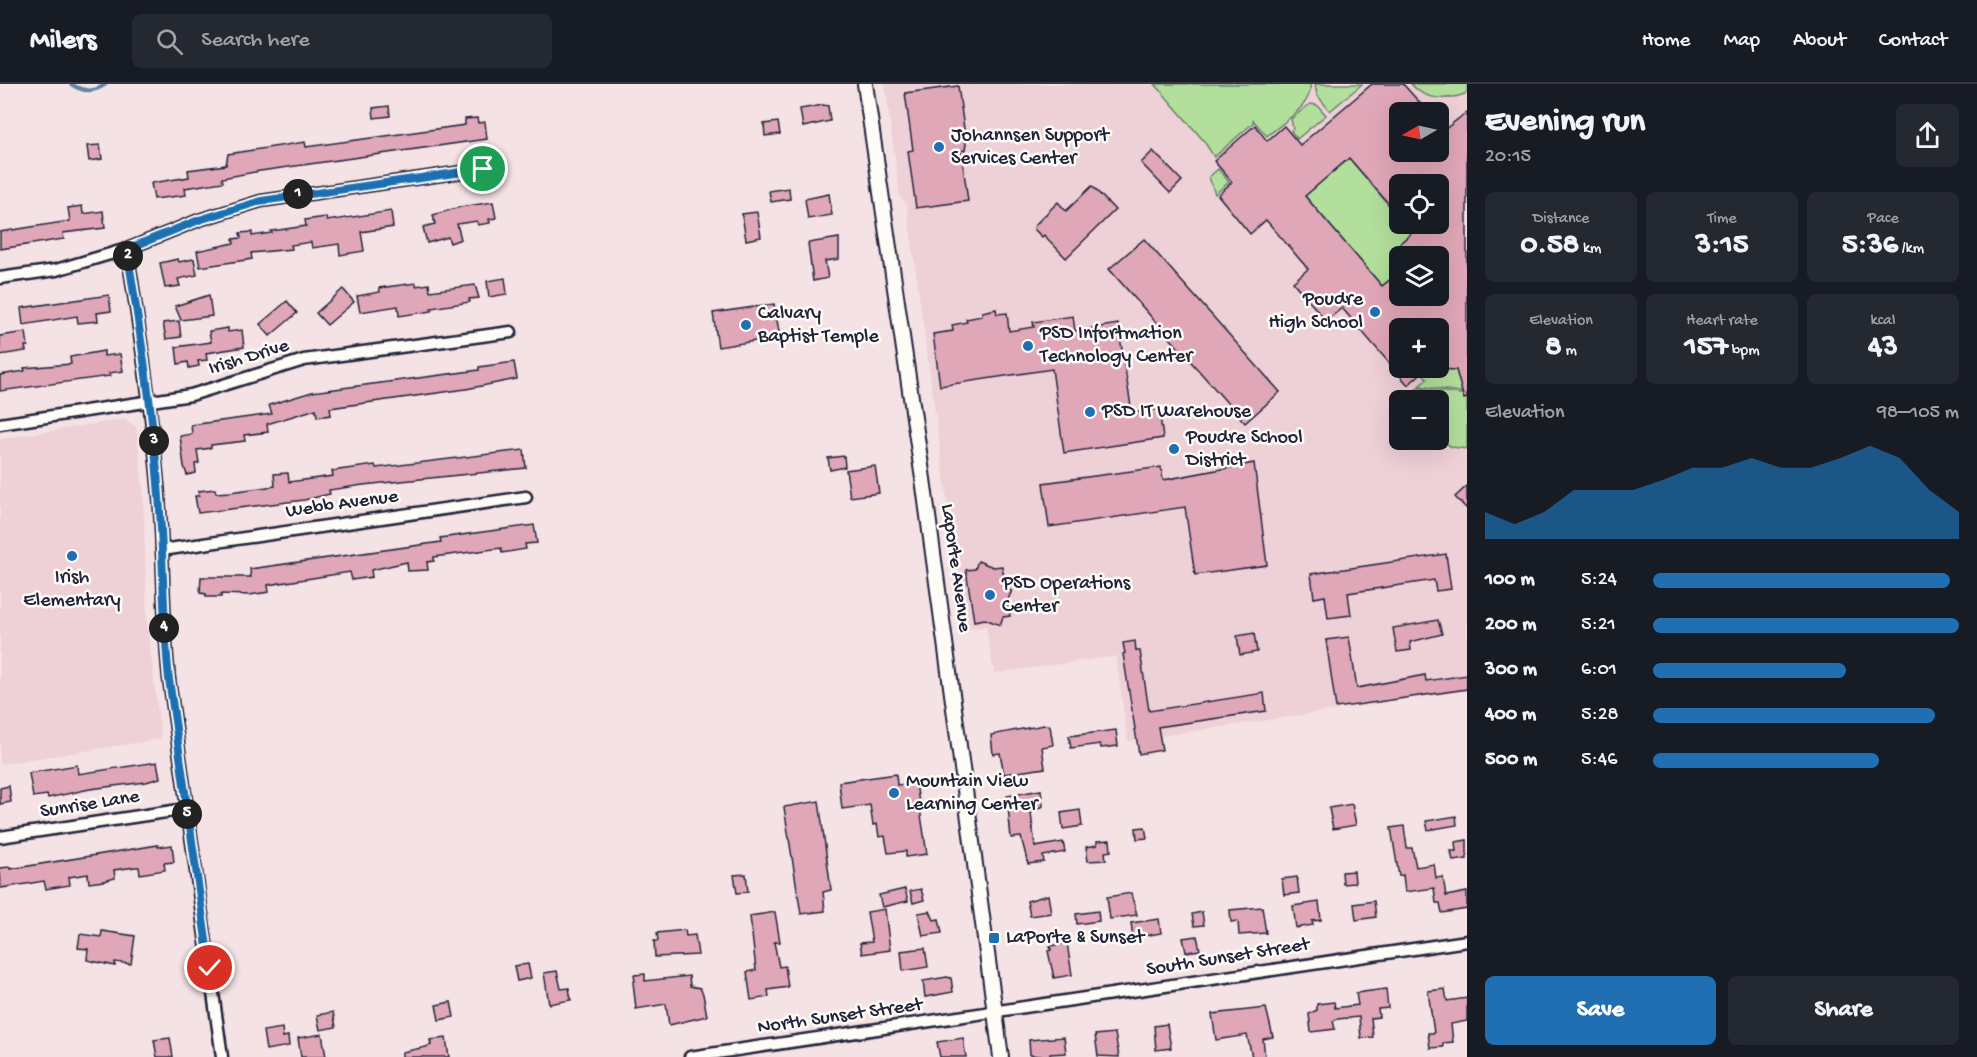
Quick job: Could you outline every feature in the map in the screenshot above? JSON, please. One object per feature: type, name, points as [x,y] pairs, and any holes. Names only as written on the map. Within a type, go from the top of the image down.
[{"type":"street","name":"Laporte Avenue","points":[[865,84],[923,480],[1001,1057]]},
{"type":"street","points":[[0,279],[56,270],[127,249],[199,220],[261,201],[483,169]]},
{"type":"street","points":[[127,249],[149,401],[162,550],[165,636],[186,809],[222,1057]]},
{"type":"street","name":"Irish Drive","points":[[0,424],[213,389],[304,360],[510,332]]},
{"type":"street","name":"Webb Avenue","points":[[162,550],[526,497]]},
{"type":"street","name":"Sunrise Lane","points":[[0,837],[186,809]]},
{"type":"street","name":"South Sunset Street","points":[[994,1012],[1467,940]]},
{"type":"street","name":"North Sunset Street","points":[[690,1057],[994,1012]]},
{"type":"shaded area","name":"Poudre School District","points":[[885,84],[1467,84],[1467,690],[1128,741],[1116,656],[994,673],[986,626],[967,629],[907,206],[900,196]]},
{"type":"shaded area","name":"Irish Elementary","points":[[126,419],[136,427],[143,488],[147,624],[161,739],[0,764],[0,439]]},
{"type":"green space","points":[[1155,84],[1310,84],[1310,92],[1302,106],[1267,136],[1253,120],[1253,123],[1214,157],[1204,141]]},
{"type":"green space","points":[[1315,84],[1362,84],[1330,111],[1317,95]]},
{"type":"green space","points":[[1411,84],[1467,84],[1467,93],[1437,98],[1423,94]]},
{"type":"green space","points":[[1310,104],[1317,105],[1326,115],[1297,139],[1291,131],[1293,128],[1291,119]]},
{"type":"green space","points":[[1349,158],[1389,205],[1389,234],[1411,234],[1400,243],[1400,246],[1389,246],[1389,280],[1382,286],[1305,196]]},
{"type":"green space","points":[[1218,169],[1229,182],[1215,194],[1209,177]]},
{"type":"green space","points":[[1449,369],[1458,370],[1459,381],[1467,393],[1419,386],[1427,379],[1449,378]]},
{"type":"green space","points":[[1449,392],[1467,395],[1467,449],[1449,445]]},
{"type":"building","points":[[1372,84],[1403,84],[1419,102],[1389,102],[1389,162],[1449,162],[1449,126],[1467,112],[1467,398],[1464,399],[1456,370],[1449,370],[1449,318],[1389,318],[1389,363],[1342,308],[1326,321],[1293,282],[1308,269],[1266,220],[1250,234],[1218,195],[1232,182],[1214,161],[1255,125],[1267,141],[1284,126],[1300,145]],"holes":[[[1349,158],[1389,204],[1389,174],[1449,174],[1449,234],[1411,234],[1400,243],[1400,246],[1449,246],[1449,306],[1389,306],[1389,281],[1382,286],[1305,196]]]},
{"type":"building","name":"Johannsen Support Services Center","points":[[958,86],[966,143],[965,150],[961,151],[968,201],[916,208],[908,151],[913,150],[905,93]]},
{"type":"building","points":[[389,106],[390,116],[374,118],[373,108]]},
{"type":"building","points":[[828,106],[830,121],[803,127],[800,109]]},
{"type":"building","points":[[477,118],[478,123],[485,122],[487,139],[260,171],[222,178],[223,182],[185,188],[186,195],[154,199],[151,183],[189,177],[188,170],[226,165],[228,154],[305,142],[306,147],[465,125],[465,119]]},
{"type":"building","points":[[778,122],[780,134],[765,136],[764,124]]},
{"type":"building","points":[[100,145],[102,159],[89,161],[87,146]]},
{"type":"building","points":[[1153,151],[1182,181],[1170,193],[1141,163]]},
{"type":"building","points":[[1092,186],[1115,210],[1066,258],[1044,235],[1042,237],[1034,229],[1035,225],[1058,202],[1066,211]]},
{"type":"building","points":[[789,188],[790,199],[771,202],[769,191]]},
{"type":"building","points":[[829,194],[832,215],[808,219],[805,199]]},
{"type":"building","points":[[493,202],[496,218],[489,219],[490,223],[478,225],[477,221],[457,224],[461,239],[450,243],[448,237],[427,243],[423,227],[435,224],[433,215],[460,207]]},
{"type":"building","points":[[82,206],[83,214],[103,211],[105,228],[63,233],[64,239],[0,249],[0,232],[70,221],[68,208]]},
{"type":"building","points":[[391,211],[393,227],[361,232],[364,251],[340,255],[339,244],[312,248],[311,242],[291,245],[292,249],[251,253],[252,259],[200,267],[197,251],[234,243],[233,239],[241,238],[240,233],[252,232],[252,236],[306,226],[305,220],[326,217],[327,221]]},
{"type":"building","points":[[757,212],[761,237],[746,240],[742,214]]},
{"type":"building","points":[[839,238],[839,259],[825,261],[828,278],[813,281],[808,243]]},
{"type":"building","points":[[1144,239],[1280,392],[1245,423],[1109,269]]},
{"type":"building","points":[[178,259],[179,262],[194,259],[197,275],[178,279],[180,286],[165,288],[160,263]]},
{"type":"building","points":[[505,278],[507,294],[489,297],[487,281]]},
{"type":"building","points":[[416,283],[416,286],[429,284],[430,291],[475,285],[479,298],[469,299],[470,302],[431,308],[432,311],[399,316],[398,306],[360,312],[357,296],[380,292],[379,288]]},
{"type":"building","points":[[343,289],[354,302],[327,325],[316,313]]},
{"type":"building","points":[[109,295],[111,311],[97,313],[98,321],[78,323],[77,316],[23,325],[21,308]]},
{"type":"building","points":[[209,295],[212,316],[181,320],[175,306]]},
{"type":"building","points":[[287,301],[297,313],[270,336],[260,324]]},
{"type":"building","name":"Calvary Baptist Temple","points":[[774,304],[780,337],[718,347],[713,313]]},
{"type":"building","points":[[996,309],[997,314],[1007,313],[1009,331],[1034,327],[1033,322],[1073,316],[1075,331],[1118,324],[1132,413],[1159,409],[1163,438],[1064,453],[1052,369],[940,386],[933,334],[953,331],[952,325],[967,322],[966,319],[982,316],[982,312]]},
{"type":"building","points":[[179,321],[181,337],[166,339],[163,323]]},
{"type":"building","points":[[228,328],[228,332],[242,330],[244,347],[206,353],[207,360],[198,361],[199,366],[189,368],[188,362],[178,364],[176,347],[211,342],[209,331]]},
{"type":"building","points":[[26,332],[28,346],[25,346],[26,351],[0,355],[0,336]]},
{"type":"building","points":[[104,351],[104,356],[120,354],[123,371],[109,373],[110,376],[0,391],[0,375],[25,371],[24,368],[71,364],[70,357]]},
{"type":"building","points":[[514,362],[517,379],[466,389],[330,408],[331,415],[317,417],[316,409],[267,424],[268,432],[244,435],[245,441],[211,445],[211,448],[197,450],[199,463],[195,464],[196,473],[187,475],[184,466],[180,436],[192,434],[191,425],[272,414],[269,405],[312,392],[479,370],[479,367]]},
{"type":"building","points":[[1402,378],[1416,378],[1408,385]]},
{"type":"building","points":[[524,450],[526,468],[363,485],[329,490],[330,494],[304,500],[198,513],[195,496],[199,496],[198,491],[215,489],[216,493],[275,486],[274,474],[288,473],[289,482],[333,476],[332,471],[375,465],[376,468]]},
{"type":"building","points":[[844,456],[845,467],[830,470],[828,458]]},
{"type":"building","points":[[1254,463],[1267,565],[1195,575],[1185,507],[1049,527],[1043,483],[1161,467],[1163,480]]},
{"type":"building","points":[[875,466],[879,493],[850,497],[846,470]]},
{"type":"building","points":[[1467,486],[1467,509],[1455,497]]},
{"type":"building","points":[[534,525],[537,543],[525,544],[526,549],[502,553],[501,548],[434,557],[434,561],[427,562],[428,570],[408,571],[407,562],[371,570],[372,577],[352,580],[350,572],[268,585],[269,592],[249,595],[221,594],[221,597],[206,597],[206,594],[200,593],[201,577],[251,577],[250,569],[441,542],[440,538]]},
{"type":"building","points":[[1446,554],[1451,589],[1436,591],[1434,580],[1348,593],[1351,615],[1328,618],[1325,596],[1314,598],[1311,574]]},
{"type":"building","name":"PSD Operations Center","points":[[978,561],[993,567],[1002,566],[1006,589],[1012,591],[1007,601],[1010,616],[1003,617],[1000,625],[985,619],[974,621],[966,570],[975,569]]},
{"type":"building","points":[[1438,620],[1442,634],[1410,642],[1411,650],[1397,652],[1393,628]]},
{"type":"building","points":[[1254,633],[1257,652],[1240,655],[1237,636]]},
{"type":"building","points":[[1349,637],[1357,688],[1425,675],[1426,681],[1467,675],[1467,689],[1336,708],[1326,640]]},
{"type":"building","points":[[1135,641],[1136,651],[1140,651],[1149,711],[1264,693],[1266,711],[1158,727],[1162,750],[1139,754],[1123,654],[1125,653],[1123,643]]},
{"type":"building","points":[[1044,725],[1050,726],[1053,745],[1042,747],[1045,768],[1004,774],[1000,753],[993,754],[991,735]]},
{"type":"building","points":[[1116,730],[1118,746],[1101,748],[1100,744],[1071,748],[1069,736]]},
{"type":"building","points":[[157,762],[160,778],[146,782],[90,789],[48,798],[47,795],[33,797],[29,773],[77,765],[78,774]]},
{"type":"building","points":[[896,774],[897,785],[916,783],[927,854],[906,857],[906,851],[888,853],[885,836],[879,837],[877,824],[873,825],[870,805],[842,809],[839,782]]},
{"type":"building","points":[[9,786],[11,802],[0,804],[0,788]]},
{"type":"building","points":[[1041,790],[1043,806],[1031,813],[1035,847],[1063,842],[1065,852],[1043,856],[1044,862],[1028,864],[1021,837],[1011,838],[1007,796]]},
{"type":"building","points":[[819,801],[831,890],[823,892],[825,911],[801,914],[784,807]]},
{"type":"building","points":[[1352,804],[1356,825],[1333,829],[1329,808]]},
{"type":"building","points":[[1080,810],[1082,826],[1063,829],[1061,813]]},
{"type":"building","points":[[1456,816],[1457,825],[1428,830],[1426,821]]},
{"type":"building","points":[[1404,826],[1407,848],[1412,848],[1416,867],[1434,864],[1436,878],[1443,877],[1446,896],[1467,892],[1467,909],[1442,913],[1440,903],[1436,903],[1434,888],[1405,892],[1403,875],[1399,876],[1391,828]]},
{"type":"building","points":[[1145,827],[1147,838],[1137,839],[1136,828]]},
{"type":"building","points":[[1110,840],[1111,851],[1105,852],[1106,860],[1088,861],[1086,847],[1097,845],[1097,841]]},
{"type":"building","points":[[1467,840],[1467,859],[1453,861],[1451,851],[1456,851],[1455,842]]},
{"type":"building","points":[[158,845],[158,847],[172,845],[174,862],[164,863],[165,870],[140,874],[139,867],[135,867],[114,870],[115,878],[104,881],[89,883],[88,874],[69,877],[70,885],[46,889],[44,881],[1,888],[0,868],[10,867],[10,869]]},
{"type":"building","points":[[1354,871],[1355,883],[1343,884],[1342,872]]},
{"type":"building","points":[[746,874],[748,892],[737,893],[734,875]]},
{"type":"building","points":[[1297,877],[1299,893],[1284,895],[1282,879]]},
{"type":"building","points":[[905,889],[908,901],[882,907],[879,895]]},
{"type":"building","points":[[921,889],[924,900],[913,903],[910,891]]},
{"type":"building","points":[[1131,893],[1137,915],[1110,919],[1107,897]]},
{"type":"building","points":[[1048,895],[1051,913],[1030,916],[1027,901]]},
{"type":"building","points":[[1374,901],[1376,917],[1356,920],[1354,904]]},
{"type":"building","points":[[1319,902],[1321,920],[1312,921],[1313,925],[1296,928],[1293,906]]},
{"type":"building","points":[[1262,907],[1266,933],[1239,935],[1238,921],[1231,922],[1230,910]]},
{"type":"building","points":[[885,909],[890,950],[862,954],[860,943],[872,942],[867,912]]},
{"type":"building","points":[[930,911],[934,920],[939,919],[942,933],[923,936],[918,913]]},
{"type":"building","points":[[1098,911],[1099,921],[1077,924],[1076,914]]},
{"type":"building","points":[[775,912],[780,942],[774,942],[779,967],[785,966],[788,987],[768,990],[769,997],[751,1000],[747,972],[756,970],[750,916]]},
{"type":"building","points":[[1202,912],[1204,925],[1194,926],[1192,914]]},
{"type":"building","points":[[1159,919],[1161,933],[1133,938],[1131,923]]},
{"type":"building","points":[[685,930],[686,936],[695,935],[698,955],[655,957],[654,941],[658,941],[657,933]]},
{"type":"building","points":[[102,931],[135,936],[131,964],[115,962],[115,966],[87,960],[88,949],[78,948],[80,934],[101,937]]},
{"type":"building","points":[[1197,936],[1200,950],[1186,952],[1183,938]]},
{"type":"building","points":[[1067,943],[1072,975],[1054,978],[1048,951],[1051,950],[1050,946]]},
{"type":"building","points":[[925,948],[928,967],[903,971],[901,951]]},
{"type":"building","points":[[528,964],[531,978],[517,981],[514,966]]},
{"type":"building","points":[[557,971],[561,989],[569,988],[571,1000],[549,1004],[544,973]]},
{"type":"building","points":[[645,974],[645,981],[689,976],[690,986],[700,988],[703,994],[707,1016],[669,1025],[666,1004],[636,1009],[634,975]]},
{"type":"building","points":[[951,978],[953,992],[925,997],[923,981]]},
{"type":"building","points":[[1386,989],[1388,1008],[1378,1009],[1379,1017],[1371,1018],[1373,1037],[1361,1038],[1359,1017],[1337,1019],[1333,1021],[1335,1029],[1311,1032],[1309,1014],[1317,1010],[1317,1004],[1334,1002],[1335,1008],[1358,1005],[1356,993]]},
{"type":"building","points":[[1445,989],[1447,1001],[1467,998],[1467,1021],[1451,1024],[1453,1042],[1443,1043],[1443,1047],[1430,1048],[1428,1033],[1434,1033],[1428,991]]},
{"type":"building","points":[[451,1002],[454,1017],[439,1020],[436,1005]]},
{"type":"building","points":[[1266,1008],[1273,1037],[1263,1039],[1265,1057],[1252,1057],[1247,1035],[1216,1040],[1212,1014]]},
{"type":"building","points":[[333,1012],[336,1027],[320,1030],[317,1015]]},
{"type":"building","points":[[1167,1024],[1171,1048],[1156,1050],[1154,1026]]},
{"type":"building","points":[[282,1028],[283,1037],[288,1036],[289,1046],[266,1050],[263,1031]]},
{"type":"building","points":[[1115,1033],[1119,1057],[1098,1056],[1095,1035]]},
{"type":"building","points":[[322,1034],[326,1057],[301,1057],[298,1038]]},
{"type":"building","points":[[1064,1037],[1066,1053],[1050,1054],[1050,1057],[1030,1055],[1029,1040]]},
{"type":"building","points":[[170,1038],[173,1057],[157,1057],[154,1040]]},
{"type":"building","points":[[446,1038],[449,1057],[402,1057],[402,1052],[431,1045],[430,1040]]},
{"type":"building","points":[[963,1038],[966,1057],[940,1057],[937,1042]]},
{"type":"waterway","points":[[71,84],[80,89],[89,90],[106,84]]},
{"type":"place","name":"Johannsen Support Services Center","points":[[939,147]]},
{"type":"place","name":"Poudre High School","points":[[1375,312]]},
{"type":"place","name":"Calvary Baptist Temple","points":[[746,325]]},
{"type":"place","name":"PSD Infortmation Technology Center","points":[[1028,346]]},
{"type":"place","name":"PSD IT Warehouse","points":[[1090,412]]},
{"type":"place","name":"Poudre School District","points":[[1174,449]]},
{"type":"place","name":"Irish Elementary","points":[[72,556]]},
{"type":"place","name":"PSD Operations Center","points":[[990,595]]},
{"type":"place","name":"Mountain View Learning Center","points":[[894,793]]},
{"type":"place","name":"LaPorte & Sunset","points":[[994,938]]},
{"type":"route","points":[[210,968],[169,679],[158,484],[148,388],[127,249],[199,220],[261,201],[483,169]]}]
